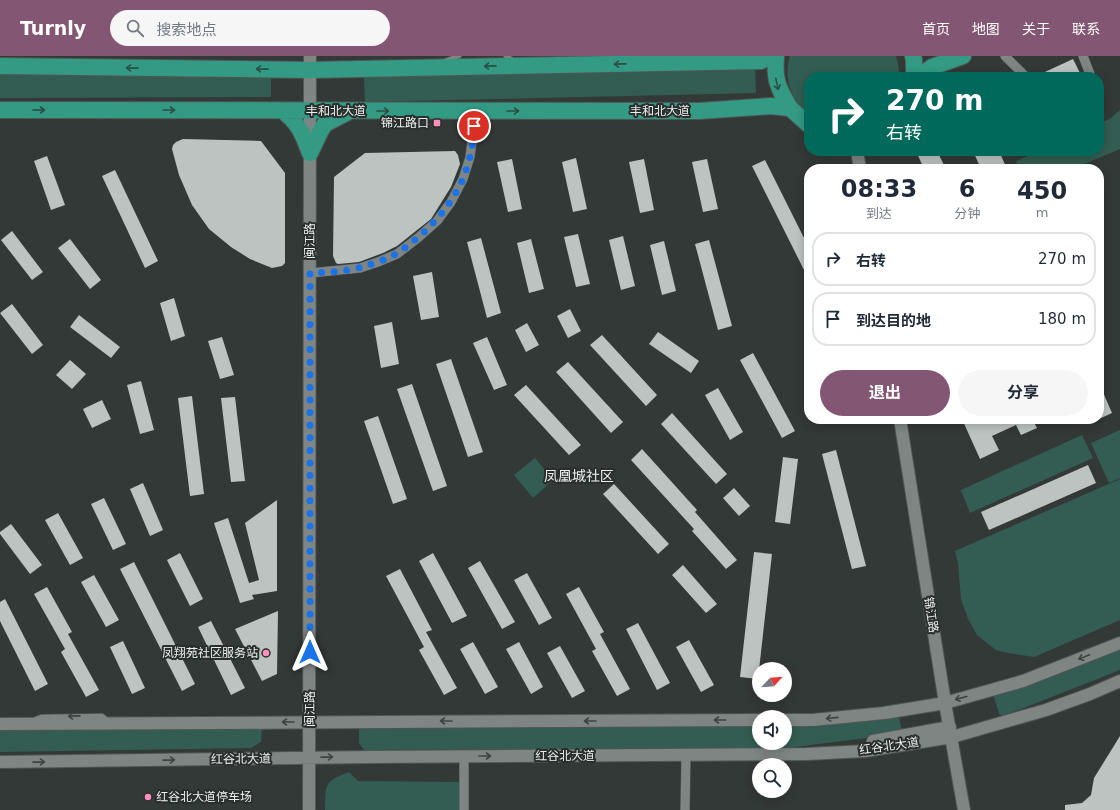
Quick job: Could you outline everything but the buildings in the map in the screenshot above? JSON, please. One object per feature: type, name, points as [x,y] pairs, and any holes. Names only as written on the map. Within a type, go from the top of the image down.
[{"type":"highway","points":[[284,69],[299,56]]},
{"type":"highway","points":[[325,56],[327,60],[345,69]]},
{"type":"highway","points":[[0,66],[284,69],[310,63],[345,69],[428,67],[522,61],[761,61],[770,56]]},
{"type":"highway","points":[[776,56],[774,69],[778,89],[790,108],[804,121]]},
{"type":"highway","points":[[913,56],[914,72]]},
{"type":"highway","points":[[926,72],[932,67],[963,56]]},
{"type":"highway","name":"丰和北大道","points":[[0,110],[699,111],[771,106],[790,108]]},
{"type":"highway","points":[[283,111],[293,118],[298,125],[310,153]]},
{"type":"highway","points":[[310,153],[325,124],[349,111]]},
{"type":"main road","name":"闽江路","points":[[309,810],[310,63]]},
{"type":"main road","name":"锦江路","points":[[901,424],[945,703],[964,810]]},
{"type":"main road","points":[[792,720],[812,720],[884,713],[945,703],[1023,681],[1120,643]]},
{"type":"main road","points":[[951,732],[1046,710],[1120,681]]},
{"type":"main road","points":[[0,724],[752,720]]},
{"type":"main road","name":"红谷北大道","points":[[0,762],[464,756],[807,754],[951,732]]},
{"type":"street","points":[[1005,56],[1021,72]]},
{"type":"street","points":[[1083,56],[1089,72]]},
{"type":"street","points":[[310,273],[360,268],[378,262],[397,254],[436,220],[451,202],[463,179],[470,156],[476,111]]},
{"type":"street","points":[[685,810],[686,755]]},
{"type":"street","points":[[464,756],[464,810]]},
{"type":"lane","points":[[428,67],[459,56]]},
{"type":"lane","points":[[506,56],[522,61]]},
{"type":"green space","points":[[790,56],[896,56],[899,72],[804,72],[804,111],[796,101],[790,89],[787,69]]},
{"type":"green space","points":[[755,68],[756,93],[365,102],[364,77]]},
{"type":"green space","points":[[271,73],[271,97],[0,98],[0,74]]},
{"type":"green space","points":[[1120,110],[1120,149],[1104,156],[1104,122],[1111,118]]},
{"type":"green space","points":[[1028,156],[1103,156],[1084,164],[1018,164],[1016,161]]},
{"type":"green space","points":[[1120,430],[1120,478],[1109,483],[1091,443]]},
{"type":"green space","points":[[1082,435],[1093,458],[970,513],[961,490]]},
{"type":"green space","points":[[535,458],[553,480],[533,498],[514,475]]},
{"type":"green space","points":[[1120,479],[1120,620],[1034,657],[996,650],[977,635],[968,619],[961,599],[958,563],[955,551]]},
{"type":"green space","points":[[1120,649],[1120,670],[1003,716],[999,714],[993,693],[1052,676]]},
{"type":"green space","points":[[891,716],[899,718],[902,731],[899,734],[792,747],[792,726]]},
{"type":"green space","points":[[752,727],[752,748],[364,750],[359,743],[359,728]]},
{"type":"green space","points":[[0,728],[262,728],[261,742],[251,748],[0,752]]},
{"type":"green space","points":[[349,772],[358,781],[459,782],[459,810],[325,810],[326,789],[328,785],[334,778]]},
{"type":"place","name":"锦江路口","points":[[437,123]]},
{"type":"place","name":"凤翔苑社区服务站","points":[[266,653]]},
{"type":"place","name":"红谷北大道停车场","points":[[148,797]]},
{"type":"district","name":"凤凰城社区","points":[[579,476]]},
{"type":"route","points":[[310,652],[310,273],[360,268],[397,254],[419,237],[451,202],[463,179],[470,156],[474,126]]}]
